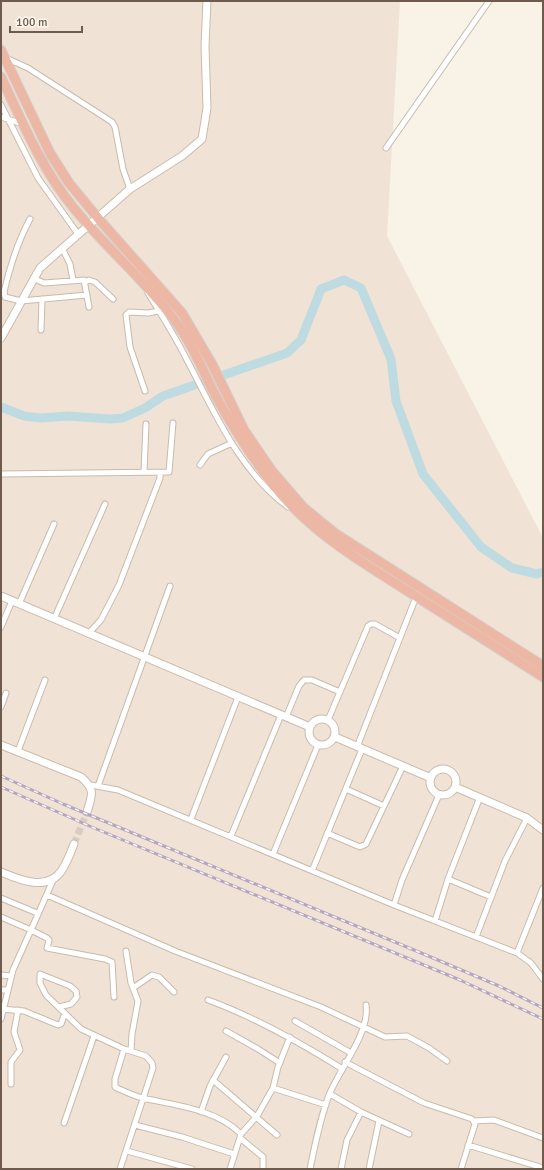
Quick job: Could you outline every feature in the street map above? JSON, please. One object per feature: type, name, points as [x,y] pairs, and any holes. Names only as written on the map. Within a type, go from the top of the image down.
[{"type":"highway","points":[[3,54],[59,169],[96,217],[182,313],[212,364],[241,423],[256,449],[272,471],[313,517],[336,534],[543,666]]},
{"type":"highway","points":[[1,76],[48,173],[71,206],[88,226],[175,320],[198,371],[214,393],[256,462],[302,517],[334,543],[543,677]]},
{"type":"street","points":[[1,338],[33,278],[40,268],[88,226],[96,217],[130,189],[182,156],[202,139],[207,108],[207,1]]},
{"type":"street","points":[[386,148],[489,1]]},
{"type":"street","points":[[3,54],[28,68],[112,122],[115,127],[123,169],[130,189]]},
{"type":"street","points":[[1,105],[38,178],[78,234]]},
{"type":"street","points":[[1,117],[24,124]]},
{"type":"street","points":[[30,219],[16,249],[4,292],[5,297],[21,301],[87,295]]},
{"type":"street","points":[[62,248],[70,264],[73,280]]},
{"type":"street","points":[[134,274],[198,371],[204,393],[232,443],[249,468],[276,499],[302,517]]},
{"type":"street","points":[[33,278],[44,282],[73,280],[81,280],[85,282],[89,280],[95,282],[113,299]]},
{"type":"street","points":[[85,282],[89,307]]},
{"type":"street","points":[[41,330],[42,299]]},
{"type":"street","points":[[145,391],[130,347],[126,315],[130,312],[148,313],[159,311]]},
{"type":"street","points":[[1,474],[169,472],[173,423]]},
{"type":"street","points":[[144,472],[146,424]]},
{"type":"street","points":[[200,465],[208,454],[232,443]]},
{"type":"street","points":[[88,634],[101,620],[119,585],[160,478],[160,472]]},
{"type":"street","points":[[54,619],[105,504]]},
{"type":"street","points":[[20,604],[54,524]]},
{"type":"street","points":[[86,812],[170,586]]},
{"type":"street","points":[[1,596],[310,727]]},
{"type":"street","points":[[312,870],[346,789],[416,596]]},
{"type":"street","points":[[1,627],[12,601]]},
{"type":"street","points":[[328,720],[368,626],[375,624],[400,638]]},
{"type":"street","points":[[18,751],[45,680]]},
{"type":"street","points":[[231,836],[283,716],[299,686],[304,680],[312,680],[340,692]]},
{"type":"street","points":[[1,707],[6,693]]},
{"type":"street","points":[[191,819],[238,697]]},
{"type":"street","points":[[328,720],[334,725],[335,737],[326,745],[318,744],[310,736],[310,727],[316,721],[328,720]]},
{"type":"street","points":[[335,737],[431,778]]},
{"type":"street","points":[[274,854],[318,744]]},
{"type":"street","points":[[1,745],[81,776],[95,786],[118,790],[435,921],[517,953],[531,963],[543,979]]},
{"type":"street","points":[[327,833],[360,847],[365,846],[403,766]]},
{"type":"street","points":[[431,778],[438,771],[446,770],[455,777],[456,787]]},
{"type":"street","points":[[431,778],[432,789],[439,794],[448,794],[456,787]]},
{"type":"street","points":[[456,787],[527,818],[543,830]]},
{"type":"street","points":[[346,789],[384,806]]},
{"type":"street","points":[[394,904],[402,880],[439,794]]},
{"type":"street","points":[[435,921],[448,879],[480,797]]},
{"type":"street","points":[[476,937],[505,861],[527,818]]},
{"type":"street","points":[[1,1019],[2,1009],[17,959],[54,878],[62,870],[74,844]]},
{"type":"street","points":[[1,872],[25,882],[35,883],[54,878]]},
{"type":"street","points":[[448,879],[491,897]]},
{"type":"street","points":[[517,953],[543,888]]},
{"type":"street","points":[[47,894],[175,951],[317,1006],[385,1037],[407,1036],[430,1048],[447,1061]]},
{"type":"street","points":[[1,898],[37,913]]},
{"type":"street","points":[[1,917],[47,938],[49,940],[47,948],[105,959],[112,962],[114,998]]},
{"type":"street","points":[[126,952],[133,988],[138,1001],[132,1034],[131,1052]]},
{"type":"street","points":[[59,1007],[74,1001],[77,998],[76,991],[70,986],[40,974],[42,989],[59,1007],[81,1029],[131,1052],[146,1056],[152,1063],[153,1068],[120,1169]]},
{"type":"street","points":[[1,975],[12,976]]},
{"type":"street","points":[[133,988],[152,975],[159,977],[174,992]]},
{"type":"street","points":[[1,990],[8,990]]},
{"type":"street","points":[[208,1000],[238,1011],[290,1037],[342,1068]]},
{"type":"street","points":[[310,1169],[326,1105],[342,1068],[364,1027],[367,1018],[366,1005]]},
{"type":"street","points":[[2,1009],[18,1010],[58,1025],[61,1024],[65,1013]]},
{"type":"street","points":[[11,1084],[11,1062],[20,1050],[14,1032],[18,1010]]},
{"type":"street","points":[[295,1021],[351,1053]]},
{"type":"street","points":[[226,1031],[280,1063]]},
{"type":"street","points":[[64,1123],[94,1036]]},
{"type":"street","points":[[230,1169],[241,1136],[255,1118],[273,1088],[280,1063],[290,1037]]},
{"type":"street","points":[[124,1049],[115,1079],[115,1087],[143,1098],[180,1105],[222,1121],[241,1136],[263,1157],[263,1169]]},
{"type":"street","points":[[201,1112],[213,1080],[226,1057]]},
{"type":"street","points":[[345,1062],[424,1102],[474,1121],[494,1120],[543,1138]]},
{"type":"street","points":[[213,1080],[255,1118],[277,1135]]},
{"type":"street","points":[[273,1088],[326,1105]]},
{"type":"street","points":[[330,1094],[361,1112],[408,1134]]},
{"type":"street","points":[[341,1169],[347,1140],[361,1112]]},
{"type":"street","points":[[369,1169],[379,1120]]},
{"type":"street","points":[[461,1169],[475,1124],[474,1121]]},
{"type":"street","points":[[135,1125],[182,1137],[234,1154]]},
{"type":"street","points":[[468,1145],[543,1168]]},
{"type":"street","points":[[127,1151],[192,1169]]},
{"type":"shaded area","points":[[1,1],[400,1],[387,236],[543,538],[543,1169],[1,1169]]},
{"type":"waterway","points":[[1,407],[24,416],[40,418],[68,416],[110,419],[123,418],[145,408],[163,396],[287,353],[301,340],[321,289],[344,280],[361,288],[391,359],[396,401],[423,474],[481,547],[512,568],[537,574],[543,572]]},
{"type":"tunnel","points":[[74,844],[87,812]]},
{"type":"railway","points":[[1,776],[63,804],[499,986],[543,1008]]},
{"type":"railway","points":[[1,787],[94,828],[460,980],[543,1019]]}]
